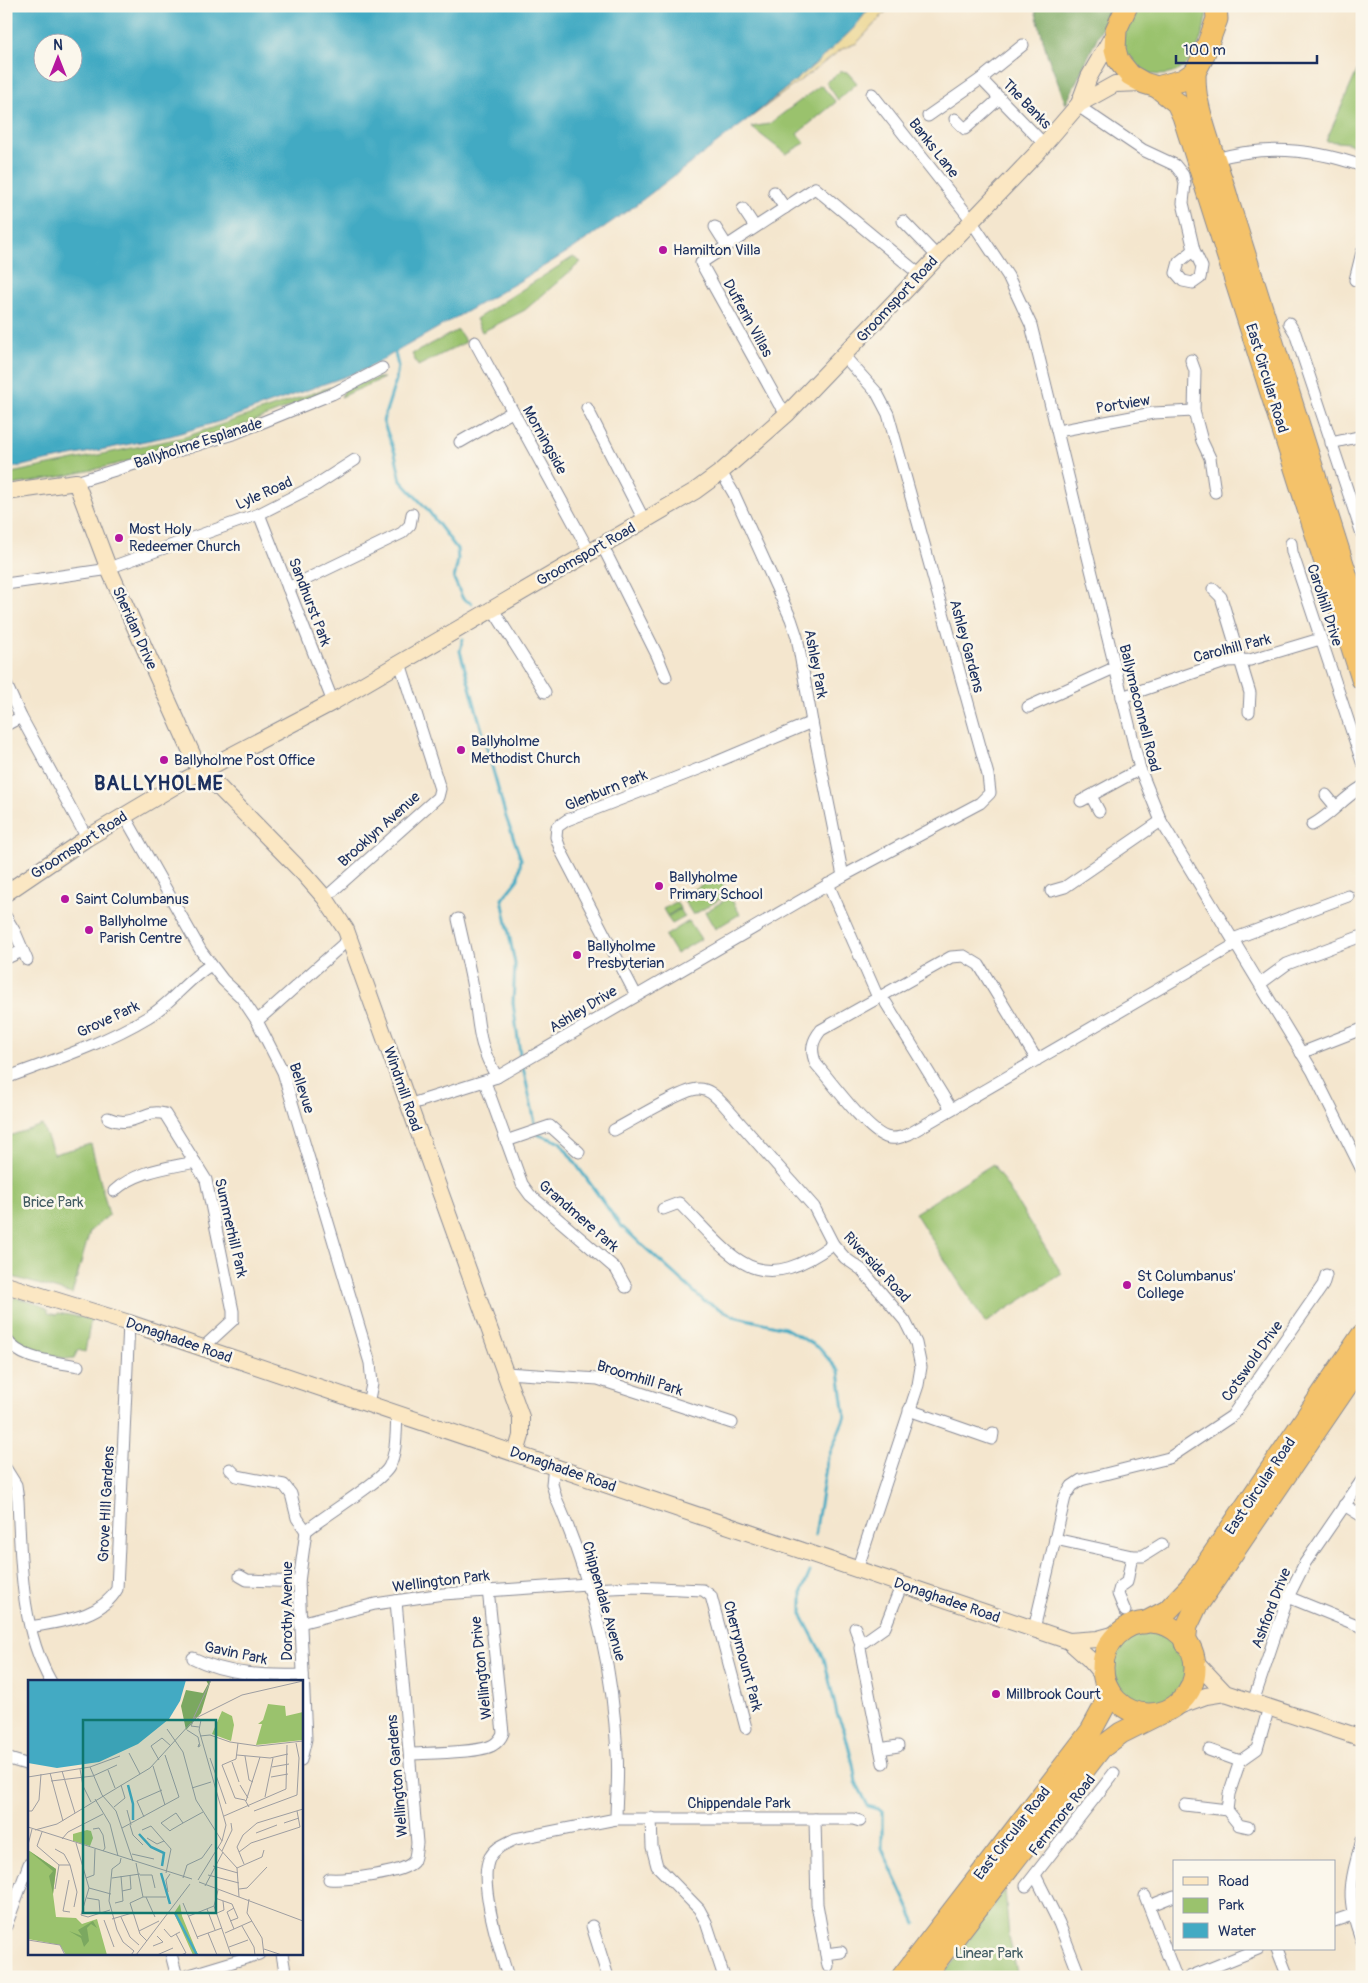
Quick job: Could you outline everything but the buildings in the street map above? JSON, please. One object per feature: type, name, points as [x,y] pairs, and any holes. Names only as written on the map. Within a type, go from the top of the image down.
[{"type":"highway","points":[[1116,30],[1127,6]]},
{"type":"highway","points":[[1150,85],[1183,80],[1195,72],[1203,57],[1217,19],[1216,6]]},
{"type":"highway","name":"East Circular Road","points":[[1116,30],[1115,49],[1118,60],[1130,75],[1150,85],[1177,103],[1232,214],[1362,624]]},
{"type":"highway","name":"East Circular Road","points":[[1195,72],[1197,102],[1207,162],[1362,679]]},
{"type":"highway","name":"East Circular Road","points":[[1144,1622],[1166,1611],[1193,1584],[1362,1335]]},
{"type":"highway","name":"East Circular Road","points":[[1190,1652],[1188,1626],[1196,1607],[1362,1363]]},
{"type":"highway","points":[[1144,1622],[1168,1626],[1179,1633],[1190,1652],[1195,1675],[1191,1688],[1184,1699],[1167,1710],[1148,1714],[1134,1712],[1122,1705],[1113,1696],[1105,1680],[1106,1653],[1120,1633],[1144,1622]]},
{"type":"highway","name":"East Circular Road","points":[[902,1977],[1091,1731],[1104,1708],[1105,1680]]},
{"type":"highway","name":"East Circular Road","points":[[924,1977],[1101,1748],[1122,1733],[1167,1710]]},
{"type":"main road","points":[[1078,105],[1089,77],[1116,30]]},
{"type":"main road","points":[[1078,105],[1115,84],[1150,85]]},
{"type":"main road","name":"Groomsport Road","points":[[6,893],[124,815],[201,771],[333,702],[695,491],[787,414],[1045,144],[1078,105]]},
{"type":"main road","name":"Ballyholme Esplanade","points":[[6,492],[76,482]]},
{"type":"main road","name":"Sheridan Drive","points":[[76,482],[108,567],[185,742],[201,771]]},
{"type":"main road","name":"Windmill Road","points":[[201,771],[325,898],[338,916],[349,939],[521,1417],[521,1436],[516,1453]]},
{"type":"main road","name":"Donaghadee Road","points":[[7,1289],[129,1323],[1069,1641],[1098,1639],[1120,1633]]},
{"type":"main road","points":[[1069,1641],[1089,1659],[1105,1680]]},
{"type":"main road","points":[[1190,1652],[1225,1693]]},
{"type":"main road","points":[[1167,1710],[1206,1696],[1225,1693],[1362,1738]]},
{"type":"street","points":[[928,116],[984,81],[1022,45]]},
{"type":"street","name":"The Banks","points":[[984,81],[1045,144]]},
{"type":"street","name":"Banks Lane","points":[[872,94],[916,148],[970,222]]},
{"type":"street","points":[[955,119],[965,129],[1000,98]]},
{"type":"street","points":[[1078,105],[1143,150],[1175,165],[1185,184],[1183,203],[1194,250]]},
{"type":"street","points":[[1207,162],[1233,154],[1276,150],[1311,151],[1362,166]]},
{"type":"street","name":"Dufferin Villas","points":[[787,414],[779,404],[701,263],[815,188],[919,274]]},
{"type":"street","points":[[774,192],[785,208]]},
{"type":"street","points":[[743,209],[755,227]]},
{"type":"street","points":[[902,221],[937,256]]},
{"type":"street","name":"Ballymaconnell Road","points":[[970,222],[1008,276],[1031,325],[1140,770],[1161,821],[1302,1053],[1361,1168]]},
{"type":"street","points":[[715,227],[727,246]]},
{"type":"street","points":[[1355,280],[1362,252]]},
{"type":"street","points":[[1289,323],[1362,534]]},
{"type":"street","name":"Morningside","points":[[475,342],[512,412],[595,548],[657,655],[666,678]]},
{"type":"street","name":"Ashley Gardens","points":[[843,876],[980,803],[990,793],[988,775],[888,414],[877,393],[844,356]]},
{"type":"street","points":[[1197,366],[1194,410],[1218,471],[1214,492]]},
{"type":"street","name":"Ballyholme Esplanade","points":[[76,482],[236,432],[332,394],[382,368]]},
{"type":"street","points":[[587,408],[644,520]]},
{"type":"street","name":"Portview","points":[[1058,431],[1145,414],[1194,410]]},
{"type":"street","points":[[460,442],[512,412]]},
{"type":"street","points":[[1331,443],[1362,436]]},
{"type":"street","name":"Lyle Road","points":[[6,584],[108,567],[259,514],[316,485],[355,460]]},
{"type":"street","name":"Ashley Park","points":[[720,472],[734,494],[791,619],[797,637],[843,876]]},
{"type":"street","name":"Sandhurst Park","points":[[259,514],[333,702]]},
{"type":"street","points":[[288,588],[402,533],[410,525],[412,514]]},
{"type":"street","name":"Carolhill Drive","points":[[1291,543],[1292,552],[1320,639],[1362,762]]},
{"type":"street","points":[[1213,589],[1221,597],[1250,693],[1249,712]]},
{"type":"street","points":[[492,608],[545,692]]},
{"type":"street","name":"Carolhill Park","points":[[1122,697],[1228,661],[1250,660],[1320,639]]},
{"type":"street","name":"Brooklyn Avenue","points":[[325,898],[438,797],[440,788],[400,663]]},
{"type":"street","points":[[1028,707],[1114,668]]},
{"type":"street","points":[[6,684],[21,717],[87,838]]},
{"type":"street","points":[[6,725],[21,717]]},
{"type":"street","name":"Glenburn Park","points":[[636,995],[561,851],[556,837],[557,827],[567,820],[714,763],[812,722]]},
{"type":"street","points":[[1099,810],[1086,799],[1140,770]]},
{"type":"street","points":[[1312,825],[1322,820],[1362,787]]},
{"type":"street","points":[[1326,796],[1336,807]]},
{"type":"street","name":"Bellevue","points":[[124,815],[211,965],[241,997],[257,1021],[283,1072],[370,1363],[372,1384],[368,1404]]},
{"type":"street","points":[[1051,891],[1065,887],[1161,821]]},
{"type":"street","name":"Ashley Drive","points":[[408,1105],[497,1077],[843,876]]},
{"type":"street","points":[[828,884],[876,994],[883,1000],[951,1109]]},
{"type":"street","points":[[1037,1060],[979,965],[964,956],[951,957],[883,1000],[821,1030],[814,1039],[811,1053],[816,1064],[874,1131],[888,1138],[904,1136],[1037,1060],[1235,941],[1348,896]]},
{"type":"street","points":[[6,917],[16,932],[25,955],[9,957]]},
{"type":"street","points":[[458,919],[473,989],[478,1033],[485,1057],[497,1077]]},
{"type":"street","points":[[1260,983],[1287,964],[1359,937]]},
{"type":"street","points":[[257,1021],[349,939]]},
{"type":"street","name":"Grove Park","points":[[6,1078],[82,1048],[147,1018],[162,1008],[211,965]]},
{"type":"street","points":[[1302,1053],[1362,1029]]},
{"type":"street","name":"Grandmere Park","points":[[485,1082],[522,1184],[530,1196],[616,1269],[626,1286]]},
{"type":"street","name":"Riverside Road","points":[[614,1130],[673,1098],[697,1088],[707,1090],[724,1105],[814,1207],[833,1244],[845,1258],[862,1270],[905,1320],[916,1342],[921,1367],[918,1385],[857,1570]]},
{"type":"street","name":"Summerhill Park","points":[[108,1118],[118,1123],[129,1122],[157,1112],[165,1114],[206,1180],[234,1311],[233,1320],[208,1343],[205,1349]]},
{"type":"street","points":[[506,1141],[550,1126],[579,1152]]},
{"type":"street","points":[[114,1191],[121,1184],[146,1172],[195,1162]]},
{"type":"street","points":[[662,1209],[679,1204],[732,1256],[749,1267],[762,1271],[793,1268],[813,1259],[833,1244]]},
{"type":"street","name":"Cotswold Drive","points":[[1034,1629],[1065,1497],[1072,1486],[1081,1480],[1168,1458],[1232,1416],[1323,1285],[1326,1275]]},
{"type":"street","name":"Grove HIll Gardens","points":[[31,1627],[60,1622],[99,1608],[110,1602],[117,1590],[129,1323]]},
{"type":"street","points":[[6,1339],[13,1348],[26,1355],[78,1366]]},
{"type":"street","name":"Broomhill Park","points":[[506,1373],[598,1379],[732,1423]]},
{"type":"street","points":[[909,1410],[992,1439],[993,1433]]},
{"type":"street","points":[[230,1470],[237,1476],[284,1485],[291,1494],[297,1518],[306,1531],[322,1517],[377,1480],[388,1469],[393,1454],[397,1414]]},
{"type":"street","name":"Chippendale Avenue","points":[[554,1466],[552,1484],[588,1586],[608,1666],[618,1757],[616,1819]]},
{"type":"street","points":[[6,1469],[16,1485],[25,1600],[37,1654],[50,1680]]},
{"type":"street","name":"Ashford Drive","points":[[1240,1761],[1257,1749],[1261,1705],[1288,1597],[1305,1563],[1362,1480]]},
{"type":"street","points":[[1344,1505],[1362,1516]]},
{"type":"street","name":"Dorothy Avenue","points":[[302,1756],[306,1739],[299,1582],[306,1531]]},
{"type":"street","points":[[1055,1539],[1132,1556],[1143,1556],[1162,1544]]},
{"type":"street","points":[[1125,1611],[1115,1586],[1127,1582],[1132,1556]]},
{"type":"street","points":[[240,1576],[247,1580],[299,1582]]},
{"type":"street","points":[[861,1644],[885,1627],[902,1584]]},
{"type":"street","name":"Wellington Park","points":[[300,1622],[396,1601],[488,1589],[588,1586]]},
{"type":"street","name":"Cherrymount Park","points":[[588,1586],[703,1590],[711,1596],[746,1728]]},
{"type":"street","name":"Wellington Drive","points":[[410,1754],[480,1749],[492,1746],[501,1739],[503,1733],[488,1589]]},
{"type":"street","points":[[1288,1597],[1362,1627]]},
{"type":"street","name":"Wellington Gardens","points":[[329,1879],[347,1880],[404,1868],[413,1861],[417,1843],[396,1601]]},
{"type":"street","points":[[854,1628],[861,1644],[883,1763]]},
{"type":"street","name":"Gavin Park","points":[[193,1658],[203,1663],[249,1674],[303,1675]]},
{"type":"street","points":[[880,1749],[898,1746]]},
{"type":"street","points":[[1209,1750],[1240,1761],[1229,1794],[1227,1810]]},
{"type":"street","points":[[6,1758],[28,1765]]},
{"type":"street","name":"Fernmore Road","points":[[1026,1886],[1114,1773]]},
{"type":"street","points":[[1185,1805],[1227,1810],[1239,1824],[1248,1828]]},
{"type":"street","points":[[651,1818],[652,1847],[657,1866],[699,1910],[706,1922],[724,1977]]},
{"type":"street","points":[[508,1977],[498,1946],[485,1880],[489,1858],[500,1846],[514,1840],[616,1819]]},
{"type":"street","name":"Chippendale Park","points":[[616,1819],[815,1819],[860,1821]]},
{"type":"street","points":[[815,1819],[817,1904],[827,1960],[840,1952]]},
{"type":"street","points":[[1362,1840],[1349,1892],[1352,1915],[1362,1942]]},
{"type":"street","points":[[6,1926],[28,1867]]},
{"type":"street","name":"Fernmore Road","points":[[1035,1875],[1059,1923],[1080,1977]]},
{"type":"street","points":[[1173,1896],[1147,1901],[1176,1977]]},
{"type":"street","points":[[1336,1920],[1352,1915]]},
{"type":"street","points":[[592,1926],[608,1977]]},
{"type":"street","points":[[1189,1977],[1256,1950]]},
{"type":"street","points":[[1277,1950],[1288,1977]]},
{"type":"street","points":[[172,1956],[177,1977]]},
{"type":"street","points":[[183,1977],[252,1956]]},
{"type":"street","points":[[282,1956],[286,1977]]},
{"type":"green space","points":[[1034,6],[1112,6],[1066,104],[1047,54]]},
{"type":"green space","points":[[1134,6],[1208,6],[1199,44],[1187,64],[1178,71],[1157,75],[1137,68],[1129,60],[1124,51],[1123,39]]},
{"type":"green space","points":[[1362,60],[1362,150],[1348,143],[1326,141]]},
{"type":"green space","points":[[841,71],[847,72],[857,83],[838,100],[826,82]]},
{"type":"green space","points":[[821,85],[836,102],[797,134],[805,143],[786,154],[751,127],[769,124]]},
{"type":"green space","points":[[573,257],[581,262],[525,310],[482,332],[476,319]]},
{"type":"green space","points":[[458,330],[466,342],[418,366],[412,354]]},
{"type":"green space","points":[[377,378],[384,378],[341,397],[345,389]]},
{"type":"green space","points":[[342,383],[262,418],[178,447],[93,470],[6,486],[6,474],[185,437]]},
{"type":"green space","points":[[718,875],[729,894],[693,915],[682,897]]},
{"type":"green space","points":[[730,897],[740,914],[715,929],[705,912]]},
{"type":"green space","points":[[676,902],[680,908],[667,916],[663,909]]},
{"type":"green space","points":[[680,909],[685,917],[672,924],[667,917]]},
{"type":"green space","points":[[689,921],[701,939],[676,954],[665,936]]},
{"type":"green space","name":"Brice Park","points":[[42,1125],[54,1154],[91,1144],[109,1215],[90,1231],[72,1294],[6,1275],[6,1137]]},
{"type":"green space","points":[[993,1164],[1062,1274],[985,1323],[915,1213]]},
{"type":"green space","points":[[15,1297],[40,1305],[48,1310],[48,1313],[91,1319],[85,1352],[78,1350],[74,1358],[66,1359],[24,1347],[11,1338],[7,1327],[9,1304]]},
{"type":"green space","points":[[1149,1632],[1163,1635],[1175,1643],[1183,1655],[1186,1669],[1183,1683],[1175,1695],[1163,1703],[1149,1706],[1135,1703],[1123,1695],[1115,1683],[1112,1669],[1115,1655],[1123,1643],[1135,1635]]},
{"type":"green space","name":"Linear Park","points":[[1005,1890],[1009,1937],[1018,1977],[942,1977]]},
{"type":"sand","points":[[871,6],[891,6],[857,43],[842,49],[745,122],[813,66],[853,29]]},
{"type":"water","points":[[6,6],[871,6],[853,29],[813,66],[745,122],[633,207],[574,248],[366,369],[221,421],[170,436],[6,469]]},
{"type":"waterway","points":[[395,353],[398,366],[396,380],[383,421],[395,453],[401,481],[427,509],[457,549],[458,560],[454,579],[463,599],[471,603]]},
{"type":"waterway","points":[[463,639],[460,651],[506,817],[521,859],[518,879],[502,899],[515,964],[513,1003],[520,1054],[536,1127]]},
{"type":"waterway","points":[[538,1133],[560,1142],[620,1225],[703,1300],[733,1316],[785,1328],[819,1348],[839,1371],[845,1416],[827,1461],[815,1535]]},
{"type":"waterway","points":[[810,1572],[802,1591],[802,1616],[824,1658],[837,1714],[844,1730],[853,1764],[856,1782],[868,1806],[882,1810],[882,1849],[916,1923]]},
{"type":"place","name":"Hamilton Villa","points":[[663,250]]},
{"type":"place","name":"Most Holy Redeemer Church","points":[[119,538]]},
{"type":"place","name":"Ballyholme Methodist Church","points":[[461,750]]},
{"type":"place","name":"Ballyholme Post Office","points":[[164,760]]},
{"type":"place","name":"Ballyholme Primary School","points":[[659,886]]},
{"type":"place","name":"Saint Columbanus","points":[[65,899]]},
{"type":"place","name":"Ballyholme Parish Centre","points":[[89,930]]},
{"type":"place","name":"Ballyholme Presbyterian","points":[[577,955]]},
{"type":"place","name":"St Columbanus' College","points":[[1127,1285]]},
{"type":"place","name":"Millbrook Court","points":[[996,1694]]},
{"type":"district","name":"BALLYHOLME","points":[[159,783]]}]
